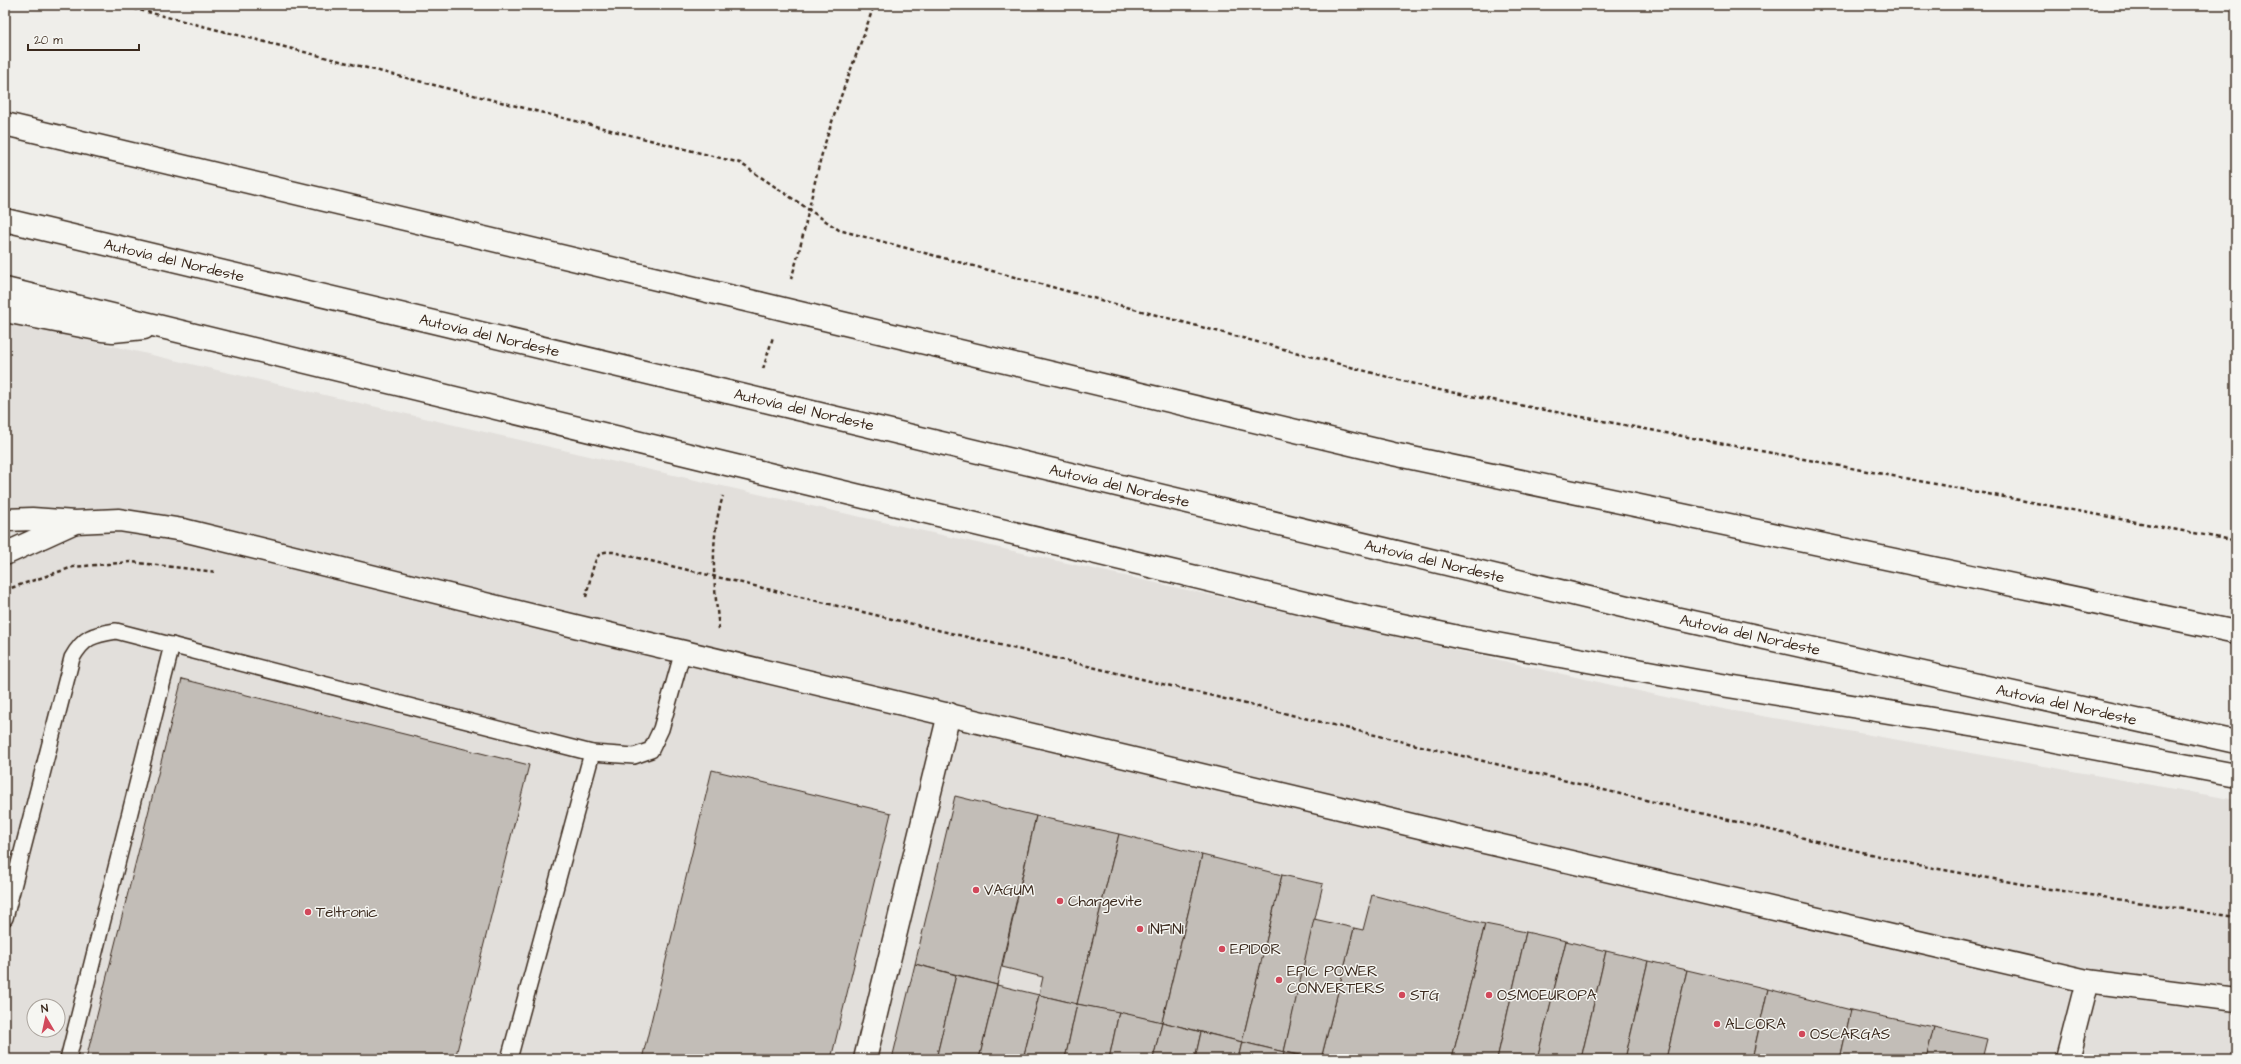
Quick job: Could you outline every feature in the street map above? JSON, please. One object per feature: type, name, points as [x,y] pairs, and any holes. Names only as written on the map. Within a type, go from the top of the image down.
[{"type":"main road","points":[[5,124],[1393,454],[2236,632]]},
{"type":"main road","name":"Autovía del Nordeste","points":[[5,220],[1644,611],[2236,742]]},
{"type":"main road","points":[[5,289],[1334,610],[1458,637],[1697,681],[1975,726],[2236,775]]},
{"type":"main road","points":[[5,311],[113,331],[158,326]]},
{"type":"main road","points":[[5,520],[32,519],[75,522],[119,520],[183,530],[1441,832],[2087,981],[2236,1000]]},
{"type":"main road","points":[[5,554],[75,522]]},
{"type":"main road","points":[[865,1059],[949,714]]},
{"type":"main road","points":[[2067,1059],[2087,981]]},
{"type":"lane","points":[[5,918],[72,658],[81,643],[95,634],[116,631],[592,754],[634,756],[651,750],[661,729],[683,651]]},
{"type":"lane","points":[[68,1059],[172,645]]},
{"type":"lane","points":[[509,1059],[592,754]]},
{"type":"path","points":[[120,5],[740,163],[839,230],[1429,388],[2236,541]]},
{"type":"path","points":[[789,286],[803,241],[807,209],[827,138],[874,5]]},
{"type":"path","points":[[762,370],[774,332]]},
{"type":"path","points":[[723,660],[713,575],[713,544],[717,515],[724,492]]},
{"type":"path","points":[[579,626],[596,560],[599,554],[605,552],[713,575],[1912,864],[2043,888],[2236,917]]},
{"type":"path","points":[[5,590],[73,568],[131,562],[224,573]]},
{"type":"shaded area","points":[[5,321],[602,459],[1701,705],[2236,800],[2236,1059],[5,1059]]},
{"type":"building","name":"Teltronic","points":[[182,679],[529,765],[455,1059],[86,1059]]},
{"type":"building","points":[[712,770],[891,813],[831,1059],[642,1059]]},
{"type":"building","name":"VAGUM","points":[[955,796],[1036,816],[997,985],[915,964]]},
{"type":"building","name":"Chargevite","points":[[1036,816],[1119,834],[1077,1004],[1039,995],[1043,977],[1002,967]]},
{"type":"building","name":"INFINI","points":[[1119,834],[1202,855],[1162,1022],[1077,1004]]},
{"type":"building","name":"EPIDOR","points":[[1202,855],[1282,875],[1242,1042],[1162,1022]]},
{"type":"building","name":"EPIC POWER CONVERTERS","points":[[1282,875],[1323,884],[1284,1052],[1242,1042]]},
{"type":"building","name":"STG","points":[[1372,895],[1485,924],[1452,1059],[1321,1059],[1354,928],[1363,930]]},
{"type":"building","points":[[1314,919],[1354,928],[1321,1059],[1284,1052]]},
{"type":"building","name":"OSMOEUROPA","points":[[1485,924],[1526,932],[1497,1059],[1452,1059]]},
{"type":"building","points":[[1526,932],[1566,941],[1537,1059],[1497,1059]]},
{"type":"building","points":[[1566,941],[1606,951],[1581,1059],[1537,1059]]},
{"type":"building","points":[[1606,951],[1648,961],[1625,1059],[1581,1059]]},
{"type":"building","points":[[1648,961],[1687,970],[1666,1059],[1625,1059]]},
{"type":"building","points":[[915,964],[956,975],[936,1059],[892,1059]]},
{"type":"building","name":"ALCORA","points":[[1687,970],[1768,989],[1752,1059],[1666,1059]]},
{"type":"building","points":[[956,975],[997,985],[979,1059],[936,1059]]},
{"type":"building","points":[[997,985],[1039,995],[1023,1059],[979,1059]]},
{"type":"building","name":"OSCARGAS","points":[[1768,989],[1851,1010],[1840,1059],[1752,1059]]},
{"type":"building","points":[[1039,995],[1077,1004],[1065,1059],[1023,1059]]},
{"type":"building","points":[[1077,1004],[1119,1012],[1109,1059],[1065,1059]]},
{"type":"building","points":[[1851,1010],[1934,1027],[1926,1059],[1840,1059]]},
{"type":"building","points":[[1119,1012],[1162,1022],[1153,1059],[1109,1059]]},
{"type":"building","points":[[1162,1022],[1201,1032],[1195,1059],[1153,1059]]},
{"type":"building","points":[[1934,1027],[1987,1039],[1982,1059],[1926,1059]]},
{"type":"building","points":[[1201,1032],[1242,1042],[1238,1059],[1195,1059]]},
{"type":"building","points":[[1242,1042],[1284,1052],[1283,1059],[1238,1059]]},
{"type":"building","points":[[1284,1052],[1314,1059],[1283,1059]]},
{"type":"building","points":[[2020,1054],[2034,1057],[2033,1059],[2019,1059]]},
{"type":"place","name":"VAGUM","points":[[976,890]]},
{"type":"place","name":"Chargevite","points":[[1060,901]]},
{"type":"place","name":"Teltronic","points":[[308,912]]},
{"type":"place","name":"INFINI","points":[[1140,929]]},
{"type":"place","name":"EPIDOR","points":[[1222,949]]},
{"type":"place","name":"EPIC POWER CONVERTERS","points":[[1279,980]]},
{"type":"place","name":"STG","points":[[1402,995]]},
{"type":"place","name":"OSMOEUROPA","points":[[1489,995]]},
{"type":"place","name":"ALCORA","points":[[1717,1024]]},
{"type":"place","name":"OSCARGAS","points":[[1802,1034]]}]
